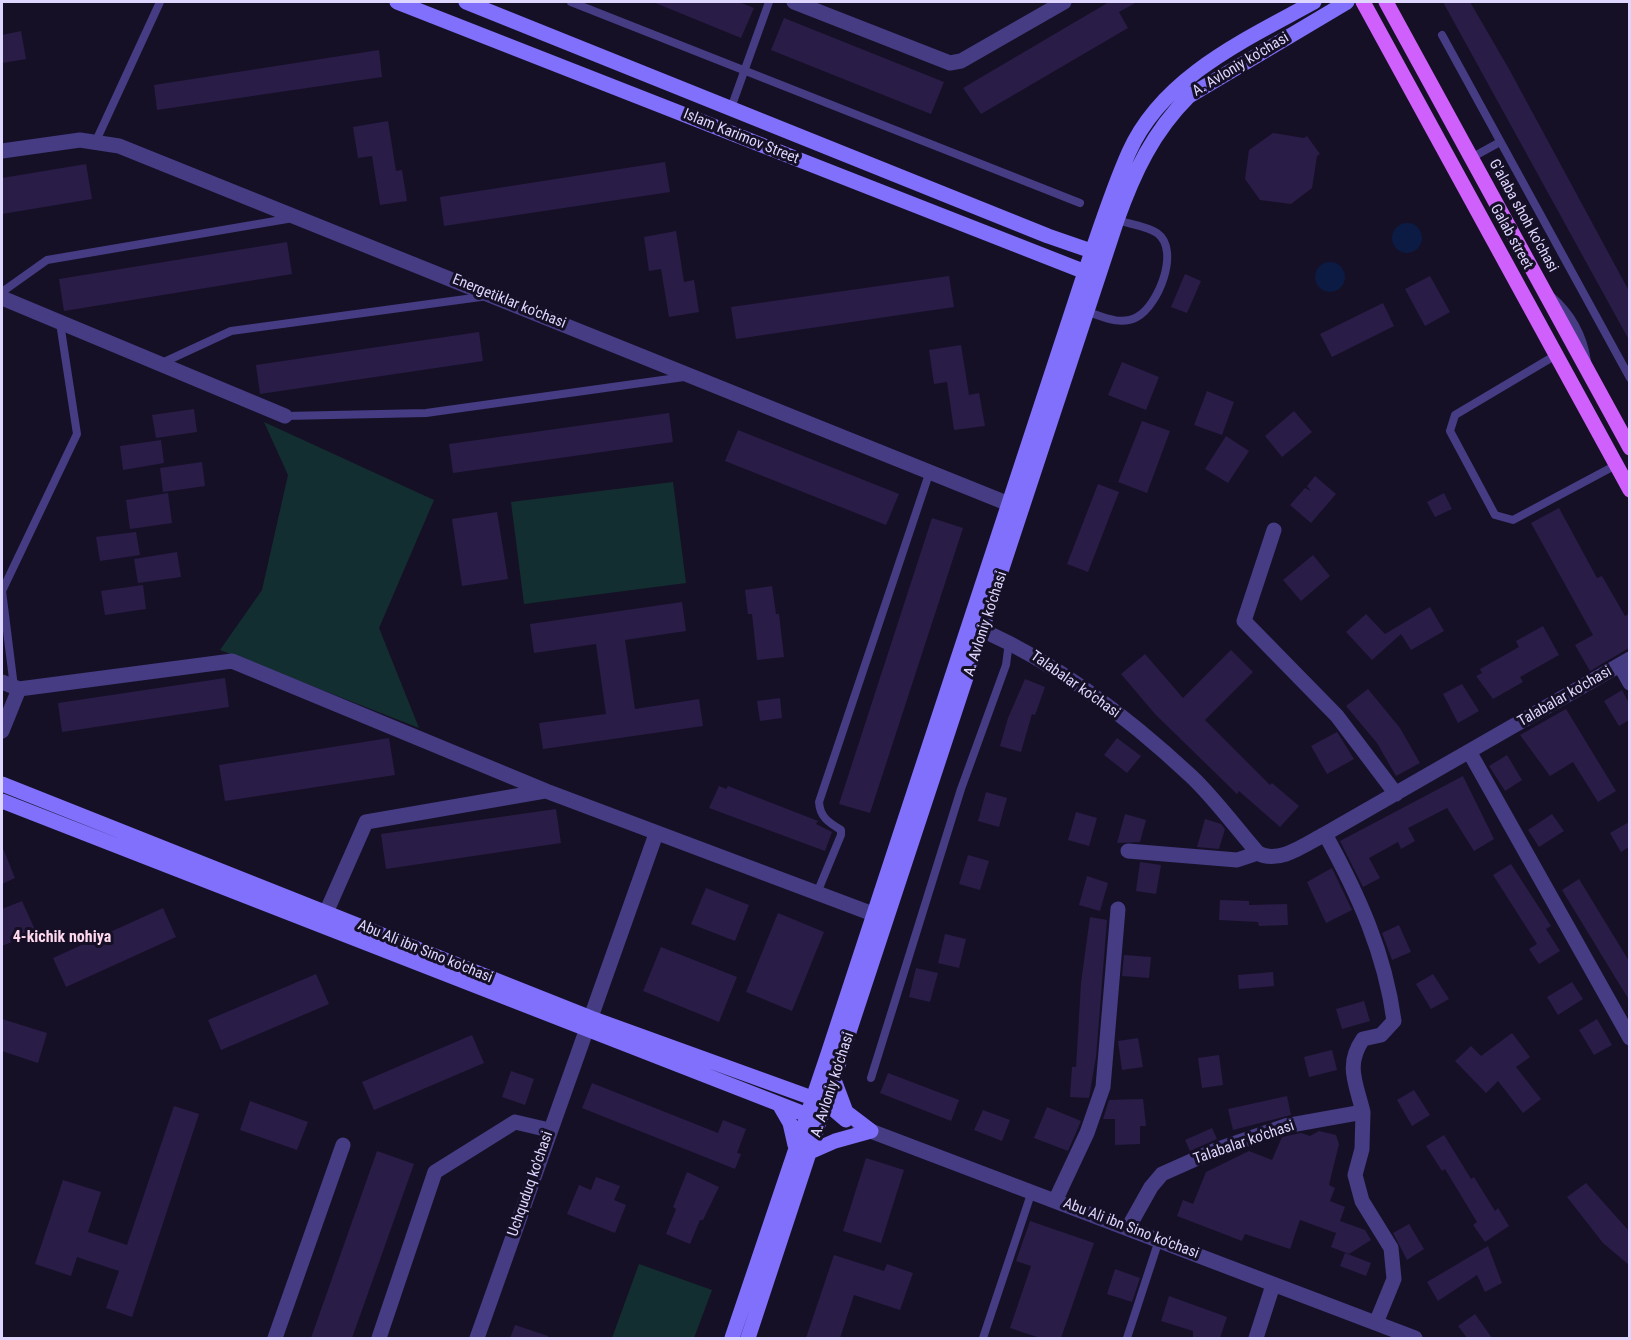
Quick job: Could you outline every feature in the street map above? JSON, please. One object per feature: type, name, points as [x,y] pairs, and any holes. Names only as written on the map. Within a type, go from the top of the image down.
[{"type":"main road","name":"Islam Karimov Street","points":[[397,2],[1092,275]]},
{"type":"main road","name":"Islam Karimov Street","points":[[466,2],[1099,254]]},
{"type":"main road","name":"A. Avloniy ko'chasi","points":[[748,1338],[826,1104],[828,1076],[873,914],[1009,504],[1092,275],[1129,151],[1154,113],[1173,91],[1205,65],[1314,2]]},
{"type":"main road","name":"A. Avloniy ko'chasi","points":[[1099,254],[1118,220],[1144,153],[1173,113],[1190,96],[1347,2]]},
{"type":"main road","name":"Galab street","points":[[1363,2],[1629,490]]},
{"type":"main road","name":"G'alaba shoh ko'chasi","points":[[1386,2],[1629,448]]},
{"type":"main road","name":"A. Avloniy ko'chasi","points":[[732,1338],[809,1106],[828,1076],[984,631],[1088,312],[1092,275]]},
{"type":"main road","name":"Abu Ali ibn Sino ko'chasi","points":[[2,784],[323,920]]},
{"type":"main road","name":"Abu Ali ibn Sino ko'chasi","points":[[2,801],[323,920],[589,1024],[779,1104],[809,1106],[826,1104],[846,1120]]},
{"type":"main road","name":"Abu Ali ibn Sino ko'chasi","points":[[589,1024],[783,1089],[809,1106],[821,1120],[846,1120]]},
{"type":"main road","points":[[783,1089],[828,1076],[846,1112],[871,1131]]},
{"type":"main road","points":[[779,1104],[790,1123],[795,1146]]},
{"type":"main road","points":[[810,1152],[835,1141],[871,1131]]},
{"type":"street","points":[[794,2],[950,63],[961,62],[1064,2]]},
{"type":"street","name":"Energetiklar ko'chasi","points":[[2,151],[80,140],[119,146],[1009,504]]},
{"type":"street","points":[[2,298],[285,416]]},
{"type":"street","points":[[1274,530],[1244,621],[1337,716],[1396,794]]},
{"type":"street","name":"Talabalar ko'chasi","points":[[984,631],[1031,653],[1098,697],[1193,778],[1258,853],[1267,858],[1279,856],[1325,834],[1470,753],[1624,662]]},
{"type":"street","points":[[2,731],[12,686],[232,661],[546,791],[873,914]]},
{"type":"street","points":[[1624,662],[1629,683]]},
{"type":"street","points":[[1470,753],[1629,1038]]},
{"type":"street","points":[[323,920],[366,822],[546,791]]},
{"type":"street","name":"Uchquduq ko'chasi","points":[[477,1338],[656,834]]},
{"type":"street","points":[[1325,834],[1355,889],[1374,933],[1394,1022],[1382,1035],[1363,1039],[1354,1052],[1351,1065],[1363,1112],[1362,1149],[1355,1175],[1362,1201],[1391,1248],[1394,1279],[1376,1323]]},
{"type":"street","points":[[1128,851],[1237,860],[1258,853]]},
{"type":"street","points":[[1056,1200],[1087,1133],[1103,1087],[1118,909]]},
{"type":"street","name":"Talabalar ko'chasi","points":[[1128,1228],[1151,1187],[1162,1174],[1218,1149],[1285,1126],[1363,1112]]},
{"type":"street","name":"Abu Ali ibn Sino ko'chasi","points":[[846,1120],[1415,1338]]},
{"type":"street","points":[[379,1338],[435,1172],[515,1122],[549,1130]]},
{"type":"street","points":[[275,1338],[343,1144]]},
{"type":"street","points":[[1256,1338],[1273,1285]]},
{"type":"lane","points":[[95,142],[160,2]]},
{"type":"lane","points":[[571,2],[1080,203]]},
{"type":"lane","points":[[731,108],[769,2]]},
{"type":"lane","points":[[1442,35],[1629,378]]},
{"type":"lane","points":[[1471,158],[1500,142]]},
{"type":"lane","points":[[2,292],[47,260],[297,218]]},
{"type":"lane","points":[[1088,312],[1118,322],[1137,317],[1159,291],[1167,269],[1166,244],[1157,233],[1118,220]]},
{"type":"lane","points":[[162,363],[231,332],[493,296]]},
{"type":"lane","points":[[12,686],[2,591],[77,434],[60,323]]},
{"type":"lane","points":[[1556,355],[1455,415],[1450,431],[1495,515],[1513,520],[1616,465]]},
{"type":"lane","points":[[285,416],[426,413],[692,376]]},
{"type":"lane","points":[[817,893],[841,836],[841,830],[829,823],[820,812],[819,802],[930,471]]},
{"type":"lane","points":[[871,1078],[961,789],[1006,665],[1009,642]]},
{"type":"lane","points":[[983,1338],[1032,1190]]},
{"type":"lane","points":[[1127,1338],[1159,1240]]},
{"type":"green space","points":[[264,422],[434,500],[379,628],[419,728],[220,650],[262,590],[288,475]]},
{"type":"green space","points":[[673,482],[686,583],[524,604],[511,502]]},
{"type":"green space","points":[[639,1264],[712,1290],[694,1338],[612,1338]]},
{"type":"water","points":[[1407,223],[1418,227],[1422,238],[1418,249],[1407,253],[1396,249],[1392,238],[1396,227]]},
{"type":"water","points":[[1330,262],[1341,266],[1345,277],[1341,288],[1330,292],[1319,288],[1315,277],[1319,266]]},
{"type":"building","points":[[653,2],[739,2],[754,8],[741,38]]},
{"type":"building","points":[[1109,2],[1137,2],[1119,12],[1128,28],[981,114],[963,88]]},
{"type":"building","points":[[1443,2],[1470,2],[1509,69],[1629,291],[1629,340]]},
{"type":"building","points":[[784,18],[944,82],[931,114],[771,50]]},
{"type":"building","points":[[21,31],[26,59],[2,63],[2,35]]},
{"type":"building","points":[[379,50],[382,77],[157,110],[154,85]]},
{"type":"building","points":[[388,121],[396,171],[402,170],[407,201],[380,205],[372,156],[358,158],[353,127]]},
{"type":"building","points":[[1273,133],[1304,138],[1307,136],[1320,154],[1317,156],[1312,188],[1291,204],[1260,200],[1245,179],[1249,150]]},
{"type":"building","points":[[665,162],[670,192],[444,226],[440,197]]},
{"type":"building","points":[[86,164],[92,199],[2,214],[2,178]]},
{"type":"building","points":[[676,231],[684,282],[694,280],[699,312],[669,317],[661,269],[649,271],[644,237]]},
{"type":"building","points":[[287,242],[292,274],[64,311],[59,279]]},
{"type":"building","points":[[1185,274],[1201,281],[1187,313],[1171,307]]},
{"type":"building","points":[[949,276],[954,307],[736,339],[731,307]]},
{"type":"building","points":[[1430,276],[1450,312],[1425,326],[1405,289]]},
{"type":"building","points":[[1383,303],[1394,326],[1332,357],[1320,334]]},
{"type":"building","points":[[479,332],[483,361],[260,394],[256,365]]},
{"type":"building","points":[[961,345],[969,395],[979,393],[985,426],[954,430],[947,382],[934,384],[929,350]]},
{"type":"building","points":[[1122,362],[1159,377],[1146,410],[1108,395]]},
{"type":"building","points":[[1207,391],[1234,402],[1222,435],[1194,425]]},
{"type":"building","points":[[194,409],[197,432],[156,438],[152,415]]},
{"type":"building","points":[[1294,411],[1312,432],[1282,457],[1265,436]]},
{"type":"building","points":[[669,413],[673,442],[453,473],[449,444]]},
{"type":"building","points":[[1142,421],[1170,431],[1147,493],[1118,482]]},
{"type":"building","points":[[738,430],[899,494],[886,525],[725,461]]},
{"type":"building","points":[[1226,436],[1249,451],[1228,483],[1205,469]]},
{"type":"building","points":[[161,440],[164,463],[123,470],[120,446]]},
{"type":"building","points":[[202,462],[205,486],[163,492],[160,468]]},
{"type":"building","points":[[1315,476],[1336,494],[1311,523],[1290,505],[1305,488],[1311,491],[1307,486]]},
{"type":"building","points":[[1098,484],[1119,492],[1088,572],[1067,564]]},
{"type":"building","points":[[168,493],[172,523],[130,529],[126,500]]},
{"type":"building","points":[[1444,493],[1452,509],[1435,517],[1427,502]]},
{"type":"building","points":[[1559,508],[1597,578],[1602,576],[1625,616],[1629,614],[1629,648],[1590,671],[1575,645],[1593,635],[1531,523]]},
{"type":"building","points":[[497,512],[508,579],[462,586],[452,519]]},
{"type":"building","points":[[932,518],[963,528],[870,813],[839,804]]},
{"type":"building","points":[[136,532],[140,555],[100,561],[96,537]]},
{"type":"building","points":[[177,552],[181,577],[138,583],[134,559]]},
{"type":"building","points":[[1313,555],[1330,576],[1301,601],[1283,580]]},
{"type":"building","points":[[143,585],[146,609],[105,615],[101,591]]},
{"type":"building","points":[[772,586],[776,614],[779,614],[784,657],[757,660],[752,614],[748,614],[745,590]]},
{"type":"building","points":[[682,602],[686,631],[625,640],[635,709],[699,699],[703,726],[543,749],[539,723],[606,714],[596,644],[534,653],[530,624]]},
{"type":"building","points":[[1430,607],[1444,631],[1411,650],[1401,634],[1372,660],[1346,632],[1366,614],[1385,634]]},
{"type":"building","points":[[1543,626],[1559,655],[1520,677],[1523,682],[1493,699],[1476,676],[1482,673],[1480,669],[1519,647],[1516,641]]},
{"type":"building","points":[[1231,650],[1253,672],[1205,720],[1270,785],[1272,783],[1299,806],[1280,827],[1239,791],[1237,794],[1155,714],[1121,674],[1145,654],[1183,698]]},
{"type":"building","points":[[225,678],[229,707],[62,732],[58,703]]},
{"type":"building","points":[[1025,679],[1045,687],[1035,715],[1032,714],[1021,752],[1000,746],[1008,718]]},
{"type":"building","points":[[1462,684],[1479,711],[1458,723],[1443,694]]},
{"type":"building","points":[[1368,689],[1400,728],[1420,763],[1396,776],[1377,743],[1346,706]]},
{"type":"building","points":[[1622,690],[1629,703],[1629,720],[1619,726],[1604,701]]},
{"type":"building","points":[[780,698],[782,718],[760,721],[757,701]]},
{"type":"building","points":[[1566,709],[1616,791],[1598,802],[1573,762],[1550,776],[1520,735]]},
{"type":"building","points":[[1337,732],[1354,759],[1327,774],[1311,746]]},
{"type":"building","points":[[389,738],[395,775],[225,801],[219,765]]},
{"type":"building","points":[[1117,738],[1141,756],[1127,773],[1104,755]]},
{"type":"building","points":[[1507,755],[1522,780],[1505,791],[1489,766]]},
{"type":"building","points":[[1463,776],[1494,839],[1474,851],[1447,808],[1408,828],[1415,841],[1401,849],[1398,842],[1369,858],[1380,878],[1363,887],[1340,841]]},
{"type":"building","points":[[719,786],[726,789],[728,786],[818,821],[816,824],[832,832],[825,851],[709,808]]},
{"type":"building","points":[[986,792],[1007,798],[999,827],[978,821]]},
{"type":"building","points":[[556,809],[561,843],[386,869],[381,834]]},
{"type":"building","points":[[1076,812],[1097,818],[1089,846],[1068,840]]},
{"type":"building","points":[[1125,814],[1146,820],[1140,842],[1117,843]]},
{"type":"building","points":[[1552,814],[1564,831],[1539,847],[1528,830]]},
{"type":"building","points":[[1205,819],[1221,824],[1225,829],[1219,849],[1197,847]]},
{"type":"building","points":[[1629,822],[1629,847],[1621,852],[1610,833]]},
{"type":"building","points":[[2,846],[15,878],[2,884]]},
{"type":"building","points":[[968,855],[989,861],[980,890],[959,884]]},
{"type":"building","points":[[1140,862],[1161,865],[1156,894],[1136,891]]},
{"type":"building","points":[[1511,864],[1551,926],[1546,929],[1560,951],[1539,964],[1529,949],[1537,944],[1493,875]]},
{"type":"building","points":[[1332,868],[1352,910],[1326,923],[1307,882]]},
{"type":"building","points":[[1087,876],[1108,883],[1100,911],[1079,905]]},
{"type":"building","points":[[1579,879],[1629,961],[1629,1000],[1562,890]]},
{"type":"building","points":[[706,888],[749,905],[735,941],[691,924]]},
{"type":"building","points":[[1220,900],[1249,901],[1249,905],[1287,904],[1288,925],[1259,926],[1258,922],[1219,920]]},
{"type":"building","points":[[22,901],[36,932],[2,946],[2,909]]},
{"type":"building","points":[[163,908],[176,937],[66,987],[53,958]]},
{"type":"building","points":[[778,913],[824,932],[792,1011],[746,992]]},
{"type":"building","points":[[1090,917],[1107,920],[1096,1057],[1089,1098],[1070,1097],[1072,1067],[1076,1067],[1081,983]]},
{"type":"building","points":[[1399,925],[1411,952],[1392,960],[1382,933]]},
{"type":"building","points":[[945,934],[966,939],[959,968],[938,963]]},
{"type":"building","points":[[661,947],[737,977],[719,1022],[643,991]]},
{"type":"building","points":[[1124,955],[1151,957],[1149,978],[1122,976]]},
{"type":"building","points":[[916,968],[938,973],[930,1002],[909,997]]},
{"type":"building","points":[[1273,972],[1274,986],[1239,989],[1238,975]]},
{"type":"building","points":[[316,974],[329,1004],[221,1050],[208,1020]]},
{"type":"building","points":[[1433,974],[1449,999],[1431,1009],[1416,984]]},
{"type":"building","points":[[1572,982],[1583,999],[1558,1015],[1547,997]]},
{"type":"building","points":[[1364,1001],[1370,1021],[1342,1029],[1336,1009]]},
{"type":"building","points":[[2,1019],[47,1033],[38,1063],[2,1051]]},
{"type":"building","points":[[1597,1019],[1612,1045],[1594,1055],[1579,1030]]},
{"type":"building","points":[[1512,1033],[1530,1057],[1516,1067],[1541,1099],[1523,1113],[1498,1081],[1486,1093],[1455,1061],[1471,1046],[1481,1056]]},
{"type":"building","points":[[472,1035],[484,1063],[374,1110],[362,1082]]},
{"type":"building","points":[[1138,1038],[1143,1067],[1122,1070],[1118,1041]]},
{"type":"building","points":[[1332,1050],[1337,1070],[1309,1077],[1304,1057]]},
{"type":"building","points":[[1219,1055],[1223,1085],[1202,1088],[1198,1058]]},
{"type":"building","points":[[511,1071],[534,1079],[525,1105],[502,1097]]},
{"type":"building","points":[[888,1073],[959,1100],[951,1121],[880,1093]]},
{"type":"building","points":[[592,1083],[718,1133],[723,1120],[746,1129],[737,1153],[741,1154],[735,1169],[582,1108]]},
{"type":"building","points":[[1414,1090],[1430,1115],[1412,1126],[1397,1100]]},
{"type":"building","points":[[1287,1096],[1291,1115],[1233,1130],[1228,1109]]},
{"type":"building","points":[[1143,1099],[1146,1126],[1140,1126],[1140,1144],[1115,1145],[1115,1119],[1103,1119],[1109,1100]]},
{"type":"building","points":[[250,1101],[308,1122],[297,1150],[240,1130]]},
{"type":"building","points":[[174,1106],[199,1114],[132,1317],[106,1308],[119,1271],[77,1257],[71,1276],[35,1264],[63,1180],[101,1192],[88,1232],[127,1245]]},
{"type":"building","points":[[1047,1107],[1081,1121],[1068,1151],[1034,1138]]},
{"type":"building","points":[[983,1110],[1010,1120],[1002,1141],[974,1130]]},
{"type":"building","points":[[1212,1128],[1217,1139],[1190,1151],[1185,1140]]},
{"type":"building","points":[[1319,1131],[1336,1135],[1339,1144],[1329,1185],[1335,1188],[1330,1201],[1345,1207],[1340,1221],[1365,1230],[1371,1240],[1349,1254],[1331,1247],[1336,1233],[1300,1220],[1290,1249],[1245,1234],[1242,1241],[1177,1216],[1183,1200],[1193,1204],[1206,1172],[1249,1151],[1272,1160],[1282,1137],[1301,1133],[1310,1136]]},
{"type":"building","points":[[1444,1135],[1471,1179],[1474,1177],[1495,1211],[1498,1208],[1509,1226],[1485,1242],[1473,1225],[1477,1222],[1445,1169],[1442,1171],[1426,1146]]},
{"type":"building","points":[[377,1151],[414,1164],[352,1338],[311,1338]]},
{"type":"building","points":[[866,1158],[904,1170],[881,1243],[843,1231]]},
{"type":"building","points":[[687,1172],[719,1187],[703,1220],[700,1220],[690,1244],[666,1234],[676,1209],[673,1207]]},
{"type":"building","points":[[596,1177],[620,1186],[614,1200],[626,1205],[615,1233],[567,1214],[579,1185],[591,1190]]},
{"type":"building","points":[[1586,1183],[1629,1231],[1629,1265],[1603,1243],[1567,1197]]},
{"type":"building","points":[[1030,1221],[1094,1243],[1061,1338],[1040,1338],[1010,1328],[1031,1266],[1016,1261]]},
{"type":"building","points":[[1409,1224],[1424,1249],[1407,1260],[1393,1233]]},
{"type":"building","points":[[1488,1246],[1502,1283],[1485,1292],[1477,1275],[1438,1301],[1427,1282]]},
{"type":"building","points":[[1345,1253],[1371,1263],[1366,1276],[1340,1266]]},
{"type":"building","points":[[834,1255],[884,1271],[887,1264],[913,1273],[900,1310],[854,1295],[840,1338],[806,1338]]},
{"type":"building","points":[[1115,1269],[1140,1278],[1132,1302],[1107,1294]]},
{"type":"building","points":[[1169,1296],[1227,1317],[1220,1338],[1193,1338],[1193,1331],[1161,1321]]},
{"type":"building","points":[[1475,1314],[1492,1338],[1467,1338],[1458,1326]]},
{"type":"building","points":[[515,1325],[548,1336],[547,1338],[510,1338]]},
{"type":"district","name":"4-kichik nohiya","points":[[62,938]]}]
